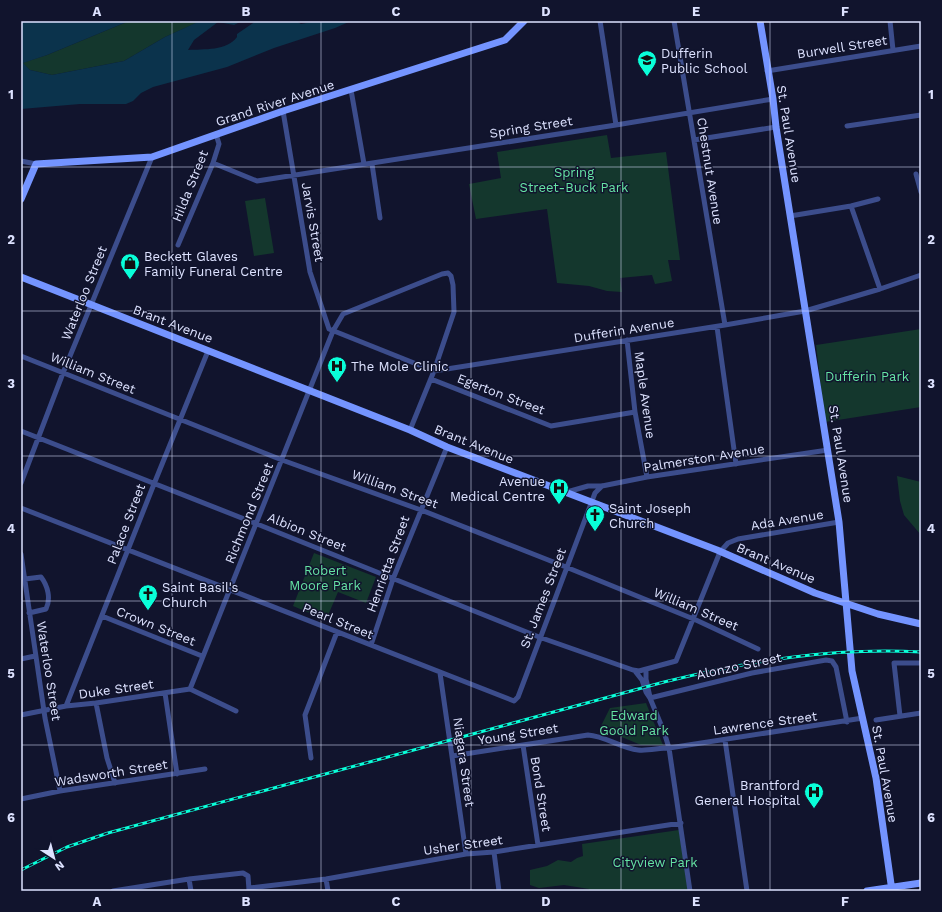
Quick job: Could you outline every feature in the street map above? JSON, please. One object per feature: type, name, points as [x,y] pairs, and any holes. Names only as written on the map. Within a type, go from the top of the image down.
[{"type":"main road","name":"Grand River Avenue","points":[[36,164],[152,157],[283,111],[506,40],[524,21]]},
{"type":"main road","name":"St. Paul Avenue","points":[[760,21],[839,522],[852,671],[876,778],[892,889]]},
{"type":"main road","points":[[21,198],[36,164]]},
{"type":"main road","name":"Brant Avenue","points":[[21,277],[310,390],[410,430],[447,447],[720,552],[816,593],[878,614],[921,624]]},
{"type":"main road","points":[[867,891],[892,889],[921,883]]},
{"type":"street","points":[[600,21],[616,125]]},
{"type":"street","name":"Chestnut Avenue","points":[[674,21],[725,326]]},
{"type":"street","points":[[890,21],[893,50]]},
{"type":"street","name":"Burwell Street","points":[[767,71],[921,46]]},
{"type":"street","points":[[351,90],[364,164]]},
{"type":"street","name":"Spring Street","points":[[213,163],[257,182],[773,99]]},
{"type":"street","name":"Jarvis Street","points":[[283,111],[310,272],[329,329],[333,331]]},
{"type":"street","points":[[847,126],[921,115]]},
{"type":"street","points":[[694,140],[776,127]]},
{"type":"street","name":"Hilda Street","points":[[178,245],[213,163],[219,144],[216,134]]},
{"type":"street","name":"Waterloo Street","points":[[21,483],[91,305],[152,157]]},
{"type":"street","name":"Grand River Avenue","points":[[21,161],[36,164]]},
{"type":"street","points":[[372,164],[380,218]]},
{"type":"street","points":[[916,174],[921,192]]},
{"type":"street","points":[[790,216],[851,206],[878,199]]},
{"type":"street","points":[[851,206],[880,289]]},
{"type":"street","name":"Richmond Street","points":[[190,688],[229,589],[257,524],[333,331],[343,314],[448,273],[451,276],[453,285],[454,312],[434,371]]},
{"type":"street","name":"Dufferin Avenue","points":[[434,371],[725,326],[805,311],[880,289],[921,275]]},
{"type":"street","points":[[717,327],[736,464]]},
{"type":"street","points":[[333,331],[434,371],[410,430]]},
{"type":"street","name":"Maple Avenue","points":[[627,340],[635,412],[647,477]]},
{"type":"street","name":"Palace Street","points":[[66,706],[208,351]]},
{"type":"street","name":"William Street","points":[[21,356],[282,460],[421,510],[566,567],[695,620],[758,649]]},
{"type":"street","name":"Egerton Street","points":[[431,379],[551,426],[635,412]]},
{"type":"street","name":"Albion Street","points":[[21,431],[539,637],[635,671],[676,661],[695,620]]},
{"type":"street","name":"Henrietta Street","points":[[371,645],[393,579],[447,447]]},
{"type":"street","name":"Palmerston Avenue","points":[[567,492],[588,486],[602,486],[647,477],[828,450]]},
{"type":"street","points":[[592,502],[595,493],[602,486]]},
{"type":"street","name":"St. James Street","points":[[514,701],[518,696],[539,637],[592,502]]},
{"type":"street","name":"Pearl Street","points":[[21,508],[514,701]]},
{"type":"street","name":"Ada Avenue","points":[[720,552],[728,543],[738,539],[839,522]]},
{"type":"street","points":[[695,620],[720,552]]},
{"type":"street","name":"Waterloo Street","points":[[21,554],[43,711],[60,791]]},
{"type":"street","points":[[25,579],[41,577],[46,585],[49,603],[46,609],[29,613]]},
{"type":"street","points":[[21,605],[28,604]]},
{"type":"street","name":"Crown Street","points":[[102,616],[202,656]]},
{"type":"street","points":[[311,758],[305,715],[337,632]]},
{"type":"street","points":[[21,658],[35,656]]},
{"type":"street","name":"Alonzo Street","points":[[650,698],[752,673],[826,660],[832,661],[836,667],[847,722]]},
{"type":"street","points":[[900,716],[894,663],[921,663]]},
{"type":"street","points":[[646,669],[646,679],[650,698]]},
{"type":"street","points":[[635,671],[642,680],[646,692],[650,698],[669,748],[690,891]]},
{"type":"street","name":"Niagara Street","points":[[440,672],[466,854]]},
{"type":"street","points":[[190,688],[236,711]]},
{"type":"street","name":"Duke Street","points":[[21,715],[66,706],[165,693],[190,688]]},
{"type":"street","points":[[165,693],[177,774]]},
{"type":"street","points":[[96,703],[114,783]]},
{"type":"street","points":[[876,720],[921,713]]},
{"type":"street","name":"Lawrence Street","points":[[669,748],[847,722],[863,718]]},
{"type":"street","name":"Young Street","points":[[452,756],[588,735],[594,735],[612,743],[638,750],[669,748]]},
{"type":"street","points":[[725,740],[747,891]]},
{"type":"street","name":"Bond Street","points":[[523,745],[538,845]]},
{"type":"street","name":"Wadsworth Street","points":[[21,799],[60,791],[205,769]]},
{"type":"street","name":"Usher Street","points":[[249,890],[326,879],[466,854],[494,852],[681,823]]},
{"type":"street","points":[[494,852],[499,891]]},
{"type":"street","points":[[113,891],[189,879],[243,873],[248,876],[249,890]]},
{"type":"street","points":[[189,879],[191,891]]},
{"type":"street","points":[[326,879],[328,891]]},
{"type":"green space","points":[[129,21],[201,21],[165,37],[124,61],[52,75],[30,70],[22,63],[47,55]]},
{"type":"green space","name":"Spring Street-Buck Park","points":[[607,135],[611,158],[666,152],[680,260],[668,260],[672,281],[655,284],[652,275],[620,278],[622,292],[607,291],[589,286],[557,283],[547,209],[476,219],[469,184],[501,178],[497,152]]},
{"type":"green space","points":[[265,198],[274,253],[254,256],[245,201]]},
{"type":"green space","name":"Dufferin Park","points":[[921,329],[921,407],[825,422],[816,345]]},
{"type":"green space","points":[[897,476],[921,482],[921,535],[904,515],[900,501]]},
{"type":"green space","name":"Robert Moore Park","points":[[314,553],[376,577],[366,603],[338,592],[326,620],[293,606]]},
{"type":"green space","name":"Edward Goold Park","points":[[646,703],[663,745],[641,745],[600,728],[610,708]]},
{"type":"green space","name":"Cityview Park","points":[[679,830],[688,891],[589,891],[589,889],[564,885],[539,888],[530,885],[530,870],[547,866],[558,860],[571,862],[583,856],[582,844]]},
{"type":"water","points":[[21,21],[129,21],[47,55],[23,63],[30,70],[52,75],[124,61],[165,37],[200,21],[242,21],[234,25],[218,22],[194,40],[188,50],[208,49],[227,45],[233,42],[237,37],[237,34],[256,21],[296,21],[301,24],[317,21],[351,21],[335,28],[274,48],[227,67],[153,87],[141,93],[133,101],[126,104],[80,104],[21,109]]},
{"type":"railway","points":[[21,870],[67,847],[108,833],[696,674],[791,657],[855,652],[921,652]]},
{"type":"place","name":"Dufferin Public School","points":[[647,77]]},
{"type":"place","name":"Beckett Glaves Family Funeral Centre","points":[[130,280]]},
{"type":"place","name":"The Mole Clinic","points":[[337,383]]},
{"type":"place","name":"Avenue Medical Centre","points":[[559,505]]},
{"type":"place","name":"Saint Joseph Church","points":[[595,532]]},
{"type":"place","name":"Saint Basil's Church","points":[[148,611]]},
{"type":"place","name":"Brantford General Hospital","points":[[814,809]]}]
